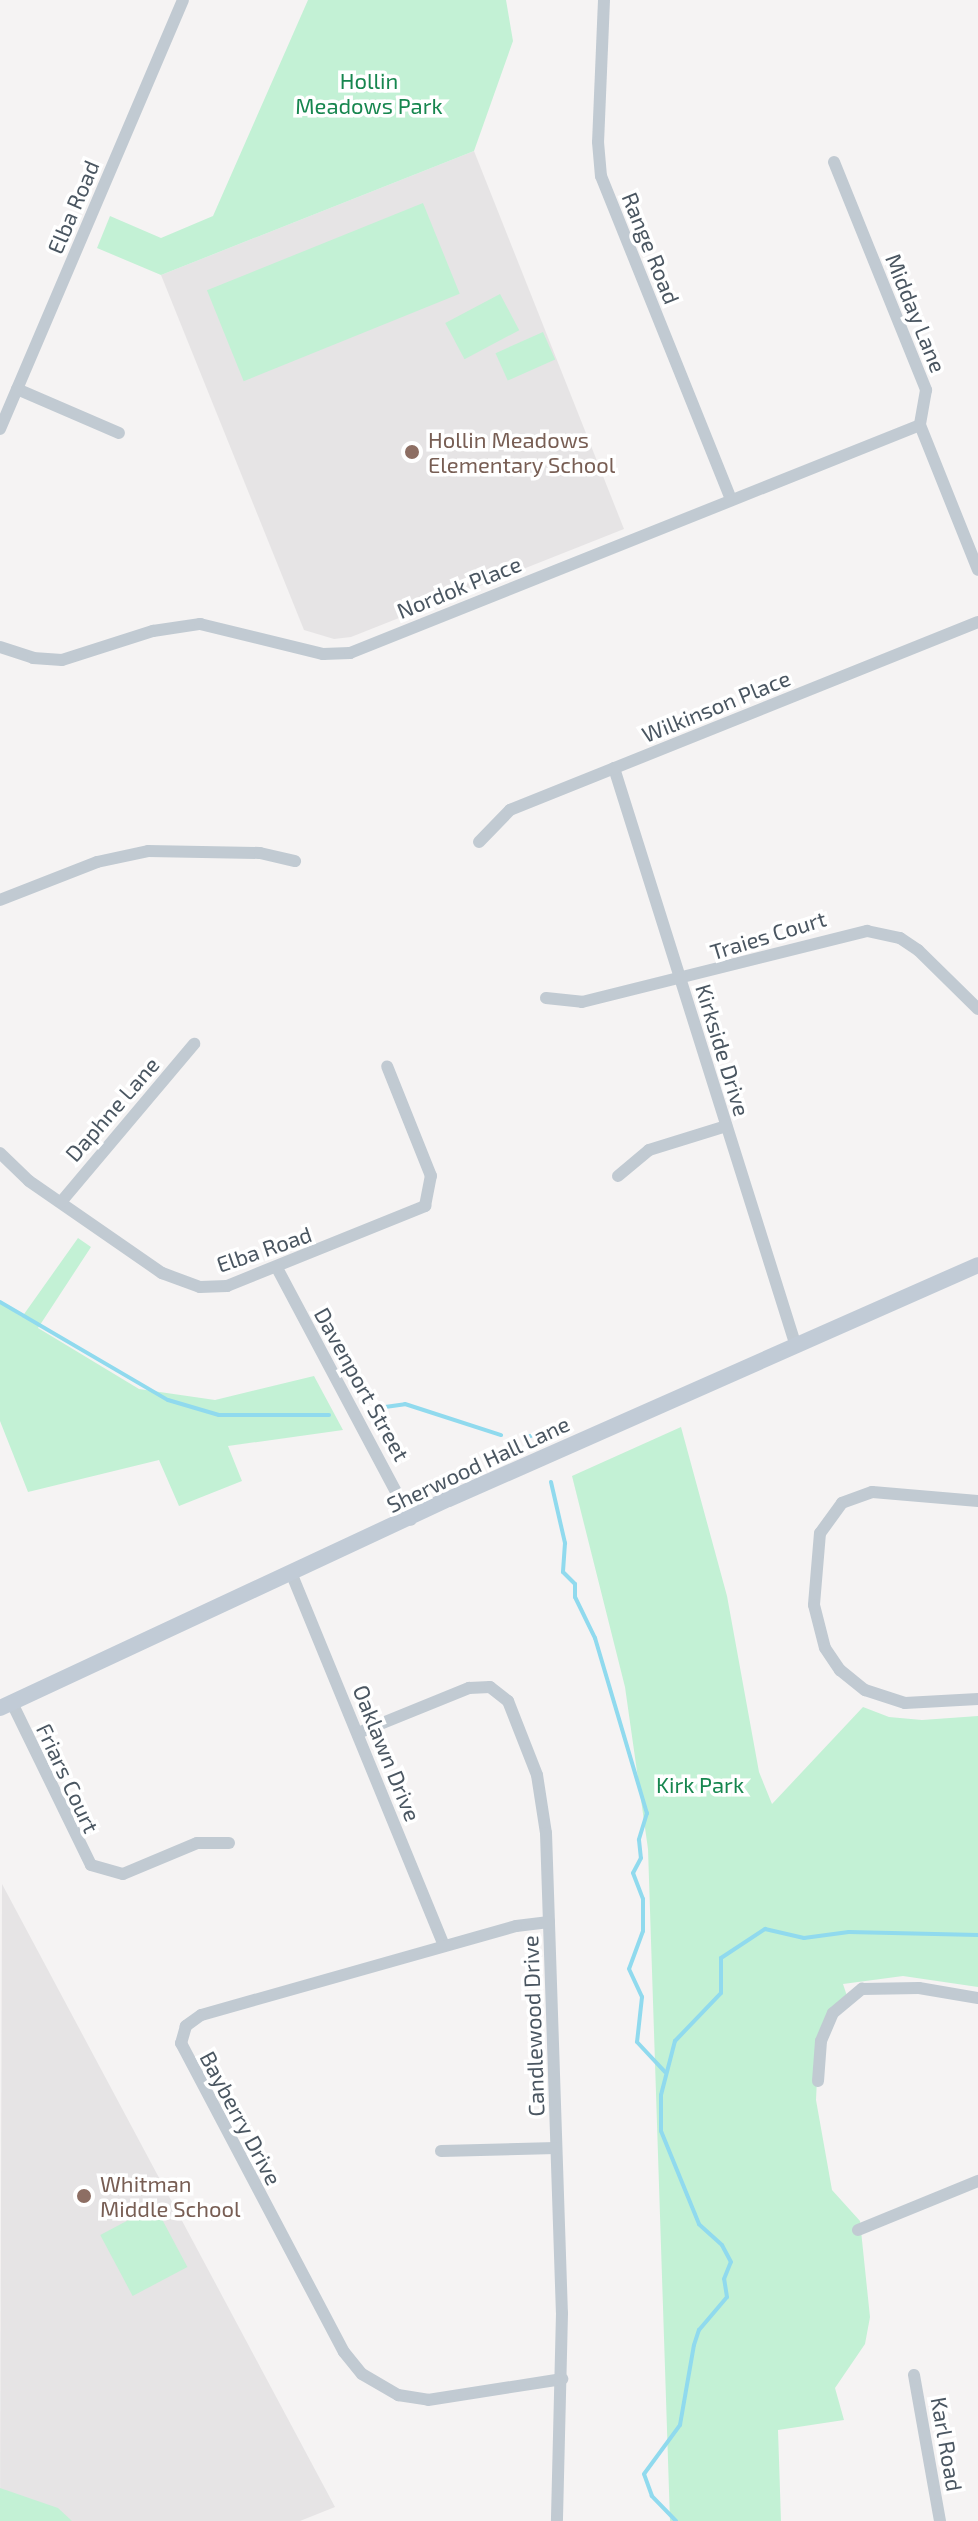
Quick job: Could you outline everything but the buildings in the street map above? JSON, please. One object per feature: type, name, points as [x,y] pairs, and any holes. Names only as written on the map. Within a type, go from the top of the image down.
[{"type":"main road","name":"Sherwood Hall Lane","points":[[6,1706],[795,1343],[978,1265]]},
{"type":"street","name":"Elba Road","points":[[0,429],[183,0]]},
{"type":"street","name":"Range Road","points":[[604,0],[598,142],[601,176],[731,500]]},
{"type":"street","name":"Midday Lane","points":[[834,162],[926,390],[920,425],[978,570]]},
{"type":"street","points":[[17,389],[119,433]]},
{"type":"street","name":"Nordok Place","points":[[0,647],[33,658],[62,660],[165,628],[200,624],[235,629],[323,654],[350,653],[920,425]]},
{"type":"street","name":"Wilkinson Place","points":[[479,842],[504,814],[978,622]]},
{"type":"street","name":"Kirkside Drive","points":[[614,768],[795,1343]]},
{"type":"street","points":[[0,900],[97,862],[148,851],[260,853],[295,861]]},
{"type":"street","name":"Traies Court","points":[[546,998],[582,1002],[844,933],[878,931],[918,950],[978,1009]]},
{"type":"street","name":"Daphne Lane","points":[[61,1202],[194,1044]]},
{"type":"street","name":"Elba Road","points":[[0,1153],[17,1172],[151,1267],[186,1284],[227,1286],[414,1213],[429,1199],[431,1176],[387,1066]]},
{"type":"street","points":[[618,1176],[649,1150],[726,1126]]},
{"type":"street","name":"Davenport Street","points":[[277,1268],[411,1520]]},
{"type":"street","points":[[978,1501],[872,1492],[842,1503],[820,1533],[814,1605],[825,1648],[840,1670],[865,1690],[905,1703],[978,1699]]},
{"type":"street","name":"Oaklawn Drive","points":[[292,1575],[444,1946]]},
{"type":"street","name":"Candlewood Drive","points":[[358,1733],[469,1688],[490,1687],[502,1694],[542,1797],[549,1922],[562,2379],[557,2521]]},
{"type":"street","name":"Friars Court","points":[[6,1706],[80,1851],[91,1865],[123,1874],[197,1843],[229,1843]]},
{"type":"street","name":"Bayberry Drive","points":[[549,1922],[444,1946],[201,2015],[186,2026],[183,2051],[344,2352],[362,2374],[398,2395],[428,2400],[562,2379]]},
{"type":"street","points":[[818,2081],[821,2041],[833,2013],[862,1989],[919,1988],[978,1998]]},
{"type":"street","points":[[441,2151],[556,2148]]},
{"type":"street","points":[[858,2230],[978,2181]]},
{"type":"street","name":"Karl Road","points":[[914,2375],[940,2521]]},
{"type":"shaded area","name":"Hollin Meadows Elementary School","points":[[474,151],[624,529],[351,637],[334,639],[304,630],[161,275]]},
{"type":"shaded area","name":"Whitman Middle School","points":[[2,1884],[335,2507],[300,2521],[0,2521]]},
{"type":"green space","name":"Hollin Meadows Park","points":[[308,0],[506,0],[513,41],[474,151],[161,275],[97,248],[110,216],[161,238],[213,216]]},
{"type":"green space","points":[[423,203],[460,294],[244,381],[207,290]]},
{"type":"green space","points":[[500,294],[519,330],[465,359],[445,323]]},
{"type":"green space","points":[[543,332],[555,359],[508,381],[495,353]]},
{"type":"green space","points":[[78,1238],[91,1247],[38,1328],[139,1389],[215,1400],[314,1376],[343,1430],[228,1446],[242,1481],[179,1506],[159,1460],[28,1492],[0,1421],[0,1302],[22,1317]]},
{"type":"green space","name":"Kirk Park","points":[[681,1427],[727,1596],[759,1772],[772,1804],[863,1707],[889,1717],[922,1720],[978,1716],[978,1987],[903,1976],[843,1984],[847,1996],[819,2038],[816,2100],[832,2190],[860,2221],[870,2317],[865,2344],[835,2388],[844,2420],[778,2430],[781,2521],[670,2521],[648,1849],[625,1687],[572,1476]]},
{"type":"green space","points":[[155,2206],[187,2267],[133,2296],[100,2235]]},
{"type":"green space","points":[[0,2488],[58,2508],[72,2521],[0,2521]]},
{"type":"waterway","points":[[0,1302],[168,1400],[219,1415],[329,1415]]},
{"type":"waterway","points":[[378,1408],[405,1404],[501,1435]]},
{"type":"waterway","points":[[523,1437],[531,1436]]},
{"type":"waterway","points":[[551,1482],[565,1543],[563,1572],[575,1584],[575,1597],[595,1638],[647,1813],[639,1840],[641,1858],[633,1873],[643,1899],[643,1931],[629,1969],[642,1997],[637,2042],[665,2072]]},
{"type":"waterway","points":[[676,2521],[652,2496],[644,2474],[680,2425],[694,2345],[699,2330],[727,2297],[724,2279],[731,2262],[722,2245],[699,2224],[661,2131],[661,2095],[675,2041],[721,1993],[721,1958],[765,1929],[804,1938],[849,1932],[978,1935]]},
{"type":"place","name":"Hollin Meadows Elementary School","points":[[412,452]]},
{"type":"place","name":"Whitman Middle School","points":[[84,2196]]}]
